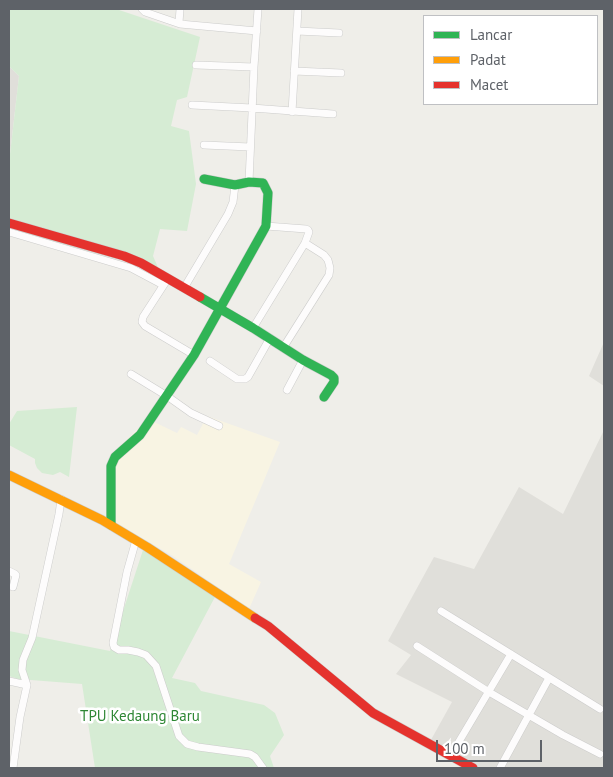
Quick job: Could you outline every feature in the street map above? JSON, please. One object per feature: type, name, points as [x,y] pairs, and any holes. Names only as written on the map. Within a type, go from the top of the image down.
[{"type":"street","points":[[142,9],[144,12],[179,23],[257,31]]},
{"type":"street","points":[[179,23],[180,9]]},
{"type":"street","points":[[249,182],[258,9]]},
{"type":"street","points":[[292,112],[298,9]]},
{"type":"street","points":[[296,30],[339,34]]},
{"type":"street","points":[[196,65],[254,67]]},
{"type":"street","points":[[294,71],[341,73]]},
{"type":"street","points":[[192,106],[333,114]]},
{"type":"street","points":[[204,145],[250,147]]},
{"type":"street","points":[[111,525],[111,466],[113,461],[140,435],[194,355],[266,226],[268,193],[263,183],[249,182],[235,185],[204,179]]},
{"type":"street","points":[[184,288],[228,214],[233,202],[235,185]]},
{"type":"street","points":[[9,223],[124,256],[141,263],[165,282]]},
{"type":"street","points":[[253,328],[305,243],[308,232],[306,228],[266,226]]},
{"type":"street","points":[[9,232],[131,268],[184,288],[331,375],[334,378],[334,382],[324,397]]},
{"type":"street","points":[[283,348],[329,275],[328,260],[324,255],[305,243]]},
{"type":"street","points":[[165,282],[143,317],[142,322],[145,326],[194,355]]},
{"type":"street","points":[[210,361],[233,377],[245,379],[248,377],[270,338]]},
{"type":"street","points":[[287,390],[303,360]]},
{"type":"street","points":[[130,374],[191,413],[219,426]]},
{"type":"street","points":[[9,475],[111,525],[136,540],[268,626],[371,711],[473,768]]},
{"type":"street","points":[[13,768],[20,717],[27,685],[22,670],[23,660],[32,638],[59,514],[60,499]]},
{"type":"street","points":[[136,540],[127,572],[113,643],[114,647],[118,650],[128,650],[146,655],[156,666],[179,736],[187,744],[250,754],[262,768]]},
{"type":"street","points":[[9,571],[16,575],[14,588]]},
{"type":"street","points":[[441,612],[600,709]]},
{"type":"street","points":[[417,646],[488,692],[600,754]]},
{"type":"street","points":[[451,755],[511,654]]},
{"type":"street","points":[[500,768],[549,678]]},
{"type":"street","points":[[9,681],[27,685]]},
{"type":"shaded area","points":[[9,66],[19,76],[9,163]]},
{"type":"shaded area","points":[[604,342],[604,386],[589,376]]},
{"type":"shaded area","points":[[207,416],[280,442],[229,564],[261,582],[249,609],[173,556],[124,528],[109,522],[112,454],[148,419],[177,433],[181,427],[197,435]]},
{"type":"shaded area","points":[[604,430],[604,768],[465,768],[427,747],[452,702],[396,674],[411,655],[388,641],[434,557],[474,569],[519,487],[563,514]]},
{"type":"green space","points":[[9,9],[116,9],[200,37],[187,97],[177,100],[171,126],[189,131],[196,184],[187,231],[160,229],[153,256],[164,281],[133,263],[9,228],[9,163],[19,76],[9,66]]},
{"type":"green space","points":[[77,407],[69,477],[60,472],[53,475],[42,473],[37,468],[35,459],[9,445],[9,424],[17,411]]},
{"type":"green space","name":"TPU Kedaung Baru","points":[[143,550],[216,595],[172,678],[195,683],[201,691],[264,705],[275,713],[284,735],[270,756],[274,768],[95,768],[82,684],[18,679],[9,676],[9,631],[110,651]]},
{"type":"traffic: fast","points":[[111,525],[111,466],[115,457],[140,435],[194,355],[266,226],[268,193],[263,183],[249,182],[235,185],[204,179]]},
{"type":"traffic: fast","points":[[200,297],[331,375],[334,378],[334,382],[324,397]]},
{"type":"traffic: slow","points":[[9,475],[102,520],[147,547],[255,618]]},
{"type":"traffic: jam","points":[[9,223],[124,256],[141,263],[200,297]]},
{"type":"traffic: jam","points":[[255,618],[268,626],[373,713],[473,768]]}]
